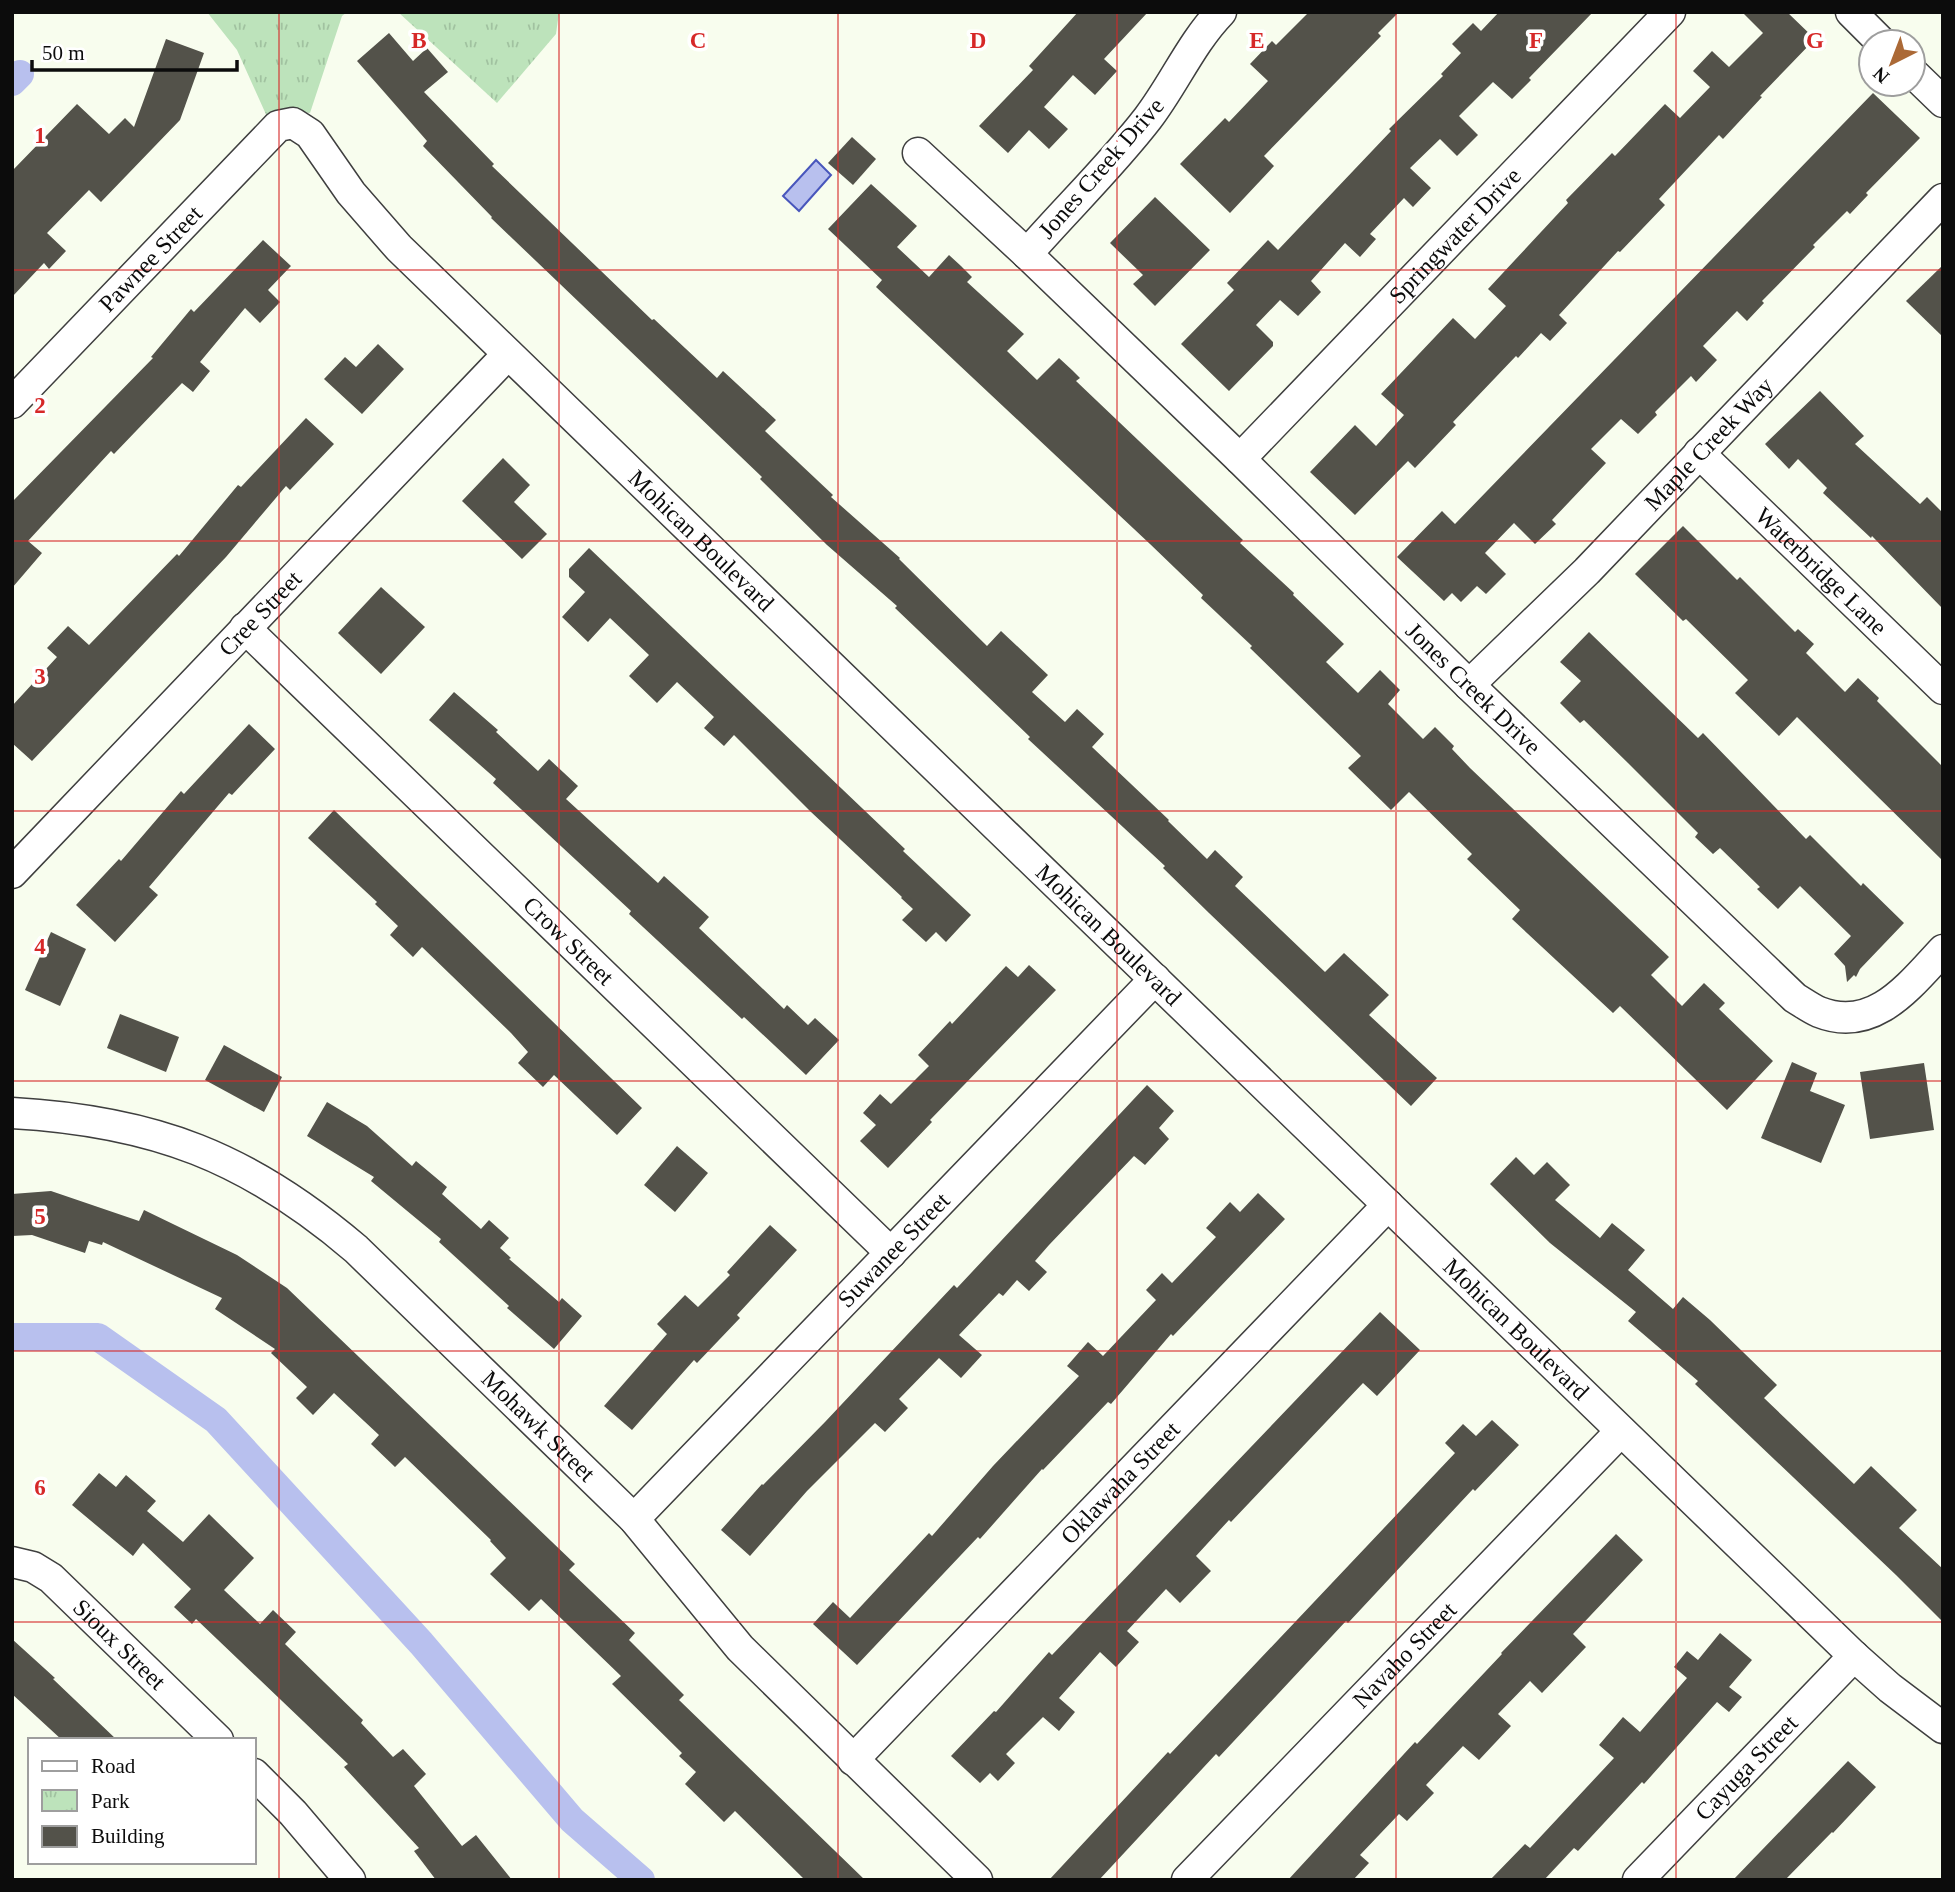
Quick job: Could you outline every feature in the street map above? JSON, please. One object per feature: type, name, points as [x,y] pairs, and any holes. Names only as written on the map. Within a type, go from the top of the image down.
[{"type":"street","name":"Jones Creek Drive","points":[[1027,254],[1141,127],[1199,38],[1221,12]]},
{"type":"street","name":"Springwater Drive","points":[[1240,459],[1670,12]]},
{"type":"street","points":[[1851,12],[1867,28]]},
{"type":"street","points":[[1927,87],[1943,102]]},
{"type":"street","name":"Mohican Boulevard","points":[[293,123],[310,134],[351,193],[399,248],[1854,1656],[1890,1688],[1943,1728]]},
{"type":"street","name":"Pawnee Street","points":[[12,403],[278,126],[293,123]]},
{"type":"street","name":"Jones Creek Drive","points":[[918,153],[1240,459],[1469,685],[1795,998],[1819,1012],[1844,1017],[1871,1013],[1896,999],[1943,950]]},
{"type":"street","name":"Maple Creek Way","points":[[1469,685],[1587,571],[1943,199]]},
{"type":"street","name":"Cree Street","points":[[12,873],[508,354]]},
{"type":"street","name":"Waterbridge Lane","points":[[1699,453],[1943,689]]},
{"type":"street","name":"Crow Street","points":[[245,628],[891,1253]]},
{"type":"street","name":"Suwanee Street","points":[[634,1519],[1155,979]]},
{"type":"street","name":"Mohawk Street","points":[[12,1113],[67,1116],[131,1128],[212,1156],[288,1196],[324,1221],[634,1519],[740,1648],[977,1880]]},
{"type":"street","name":"Oklawaha Street","points":[[853,1760],[1388,1205]]},
{"type":"street","name":"Navaho Street","points":[[1187,1880],[1621,1431]]},
{"type":"street","name":"Sioux Street","points":[[12,1562],[33,1567],[51,1578],[216,1738]]},
{"type":"street","name":"Cayuga Street","points":[[1638,1880],[1854,1656]]},
{"type":"street","points":[[256,1776],[293,1813],[350,1880]]},
{"type":"green space","points":[[207,12],[347,12],[342,16],[310,113],[290,109],[269,121],[237,50]]},
{"type":"green space","points":[[398,12],[559,12],[556,34],[497,103]]},
{"type":"water","points":[[816,160],[831,175],[799,211],[783,196]]},
{"type":"building","points":[[1078,12],[1148,12],[1104,59],[1117,71],[1095,95],[1073,75],[1044,107],[1068,129],[1049,149],[1029,130],[1008,153],[979,126],[1033,70],[1029,66]]},
{"type":"building","points":[[1309,12],[1399,12],[1378,33],[1381,36],[1264,156],[1274,166],[1230,213],[1180,164],[1225,118],[1229,122],[1268,81],[1250,64],[1272,41],[1276,45]]},
{"type":"building","points":[[1499,12],[1593,12],[1512,99],[1493,82],[1459,116],[1478,135],[1457,156],[1440,139],[1410,168],[1431,188],[1413,207],[1404,198],[1370,234],[1376,239],[1360,257],[1345,243],[1311,281],[1321,292],[1298,316],[1280,300],[1256,325],[1273,342],[1273,346],[1229,391],[1181,344],[1234,290],[1227,283],[1268,240],[1278,250],[1391,131],[1389,129],[1443,76],[1441,74],[1461,53],[1452,44],[1473,23],[1481,31]]},
{"type":"building","points":[[1742,12],[1787,12],[1815,39],[1723,139],[1719,135],[1659,199],[1665,205],[1559,315],[1567,323],[1550,341],[1541,333],[1453,422],[1456,425],[1415,468],[1408,461],[1355,515],[1310,472],[1355,425],[1376,446],[1404,415],[1381,394],[1453,318],[1475,339],[1506,306],[1488,289],[1568,203],[1566,200],[1612,153],[1615,156],[1665,104],[1680,118],[1710,87],[1693,71],[1712,51],[1729,67],[1763,33]]},
{"type":"building","points":[[389,33],[413,61],[427,48],[448,72],[424,92],[494,164],[492,166],[652,320],[717,378],[723,371],[776,420],[765,431],[833,495],[831,497],[900,558],[987,646],[1001,631],[1048,675],[1032,692],[1065,722],[1077,709],[1104,734],[1092,747],[1207,859],[1215,850],[1243,877],[1235,886],[1325,972],[1344,953],[1389,995],[1369,1015],[1437,1078],[1411,1106],[1209,913],[1163,868],[1165,866],[1028,739],[1030,737],[895,608],[897,606],[827,545],[760,479],[762,477],[491,218],[423,146],[427,141],[357,61]]},
{"type":"building","points":[[166,39],[204,53],[180,120],[101,202],[89,190],[47,233],[66,251],[49,269],[44,263],[12,297],[12,171],[77,104],[109,134],[125,118],[134,127]]},
{"type":"building","points":[[1868,98],[1878,98],[1920,138],[1866,193],[1868,195],[1850,214],[1847,211],[1813,245],[1815,247],[1762,301],[1764,303],[1747,321],[1737,311],[1703,346],[1717,360],[1696,382],[1691,376],[1655,412],[1657,415],[1638,434],[1621,419],[1591,449],[1606,463],[1552,520],[1556,524],[1535,544],[1514,523],[1485,553],[1506,574],[1486,594],[1477,586],[1461,602],[1452,593],[1444,601],[1397,557],[1442,511],[1455,524]]},
{"type":"building","points":[[852,137],[876,159],[853,185],[828,163]]},
{"type":"building","points":[[871,184],[917,226],[897,247],[929,277],[949,255],[961,266],[972,277],[967,282],[1024,334],[1007,351],[1037,380],[1059,358],[1072,370],[1080,378],[1076,381],[1243,540],[1240,543],[1344,644],[1326,662],[1358,693],[1380,670],[1400,690],[1388,704],[1423,739],[1435,727],[1454,746],[1452,749],[1470,768],[1669,957],[1651,975],[1682,1006],[1704,983],[1725,1003],[1719,1009],[1773,1061],[1727,1110],[1620,1006],[1613,1013],[1512,919],[1520,910],[1467,859],[1472,854],[1409,792],[1391,810],[1348,768],[1361,756],[1250,648],[1252,646],[1201,598],[1203,595],[876,287],[882,280],[828,229]]},
{"type":"building","points":[[1155,197],[1210,250],[1155,306],[1133,284],[1143,275],[1110,243]]},
{"type":"building","points":[[263,240],[291,266],[268,290],[280,302],[260,323],[245,308],[200,362],[210,371],[193,392],[182,383],[114,454],[111,451],[28,541],[42,553],[12,588],[12,502],[153,358],[151,357],[191,309],[194,312]]},
{"type":"building","points":[[1943,265],[1943,337],[1906,301]]},
{"type":"building","points":[[378,344],[404,369],[362,414],[324,379],[345,357],[356,367]]},
{"type":"building","points":[[1820,391],[1864,436],[1855,444],[1920,504],[1927,497],[1943,513],[1943,609],[1872,536],[1871,538],[1823,493],[1827,488],[1798,459],[1789,469],[1765,444]]},
{"type":"building","points":[[306,418],[334,444],[290,490],[286,486],[226,557],[32,761],[12,743],[12,706],[57,657],[47,648],[68,626],[89,645],[177,554],[179,556],[238,485],[241,487]]},
{"type":"building","points":[[503,458],[530,485],[514,502],[547,534],[522,559],[462,501]]},
{"type":"building","points":[[1683,526],[1737,580],[1740,577],[1795,632],[1798,629],[1814,644],[1806,653],[1845,692],[1858,678],[1879,698],[1877,701],[1943,767],[1943,861],[1797,717],[1779,736],[1735,693],[1748,680],[1635,574]]},
{"type":"building","points":[[589,548],[971,915],[946,942],[936,932],[926,942],[902,920],[913,909],[902,897],[734,735],[724,746],[704,728],[714,717],[677,682],[657,703],[629,676],[649,655],[610,618],[588,642],[562,617],[585,592],[569,577],[569,569]]},
{"type":"building","points":[[381,587],[425,627],[381,674],[338,633]]},
{"type":"building","points":[[1589,632],[1698,738],[1703,733],[1806,839],[1810,835],[1861,886],[1863,883],[1904,923],[1860,969],[1856,977],[1854,975],[1847,982],[1845,966],[1834,954],[1851,936],[1800,886],[1778,909],[1757,889],[1760,887],[1720,848],[1713,854],[1695,837],[1698,833],[1628,763],[1584,720],[1580,723],[1560,703],[1581,681],[1560,662]]},
{"type":"building","points":[[454,692],[498,730],[496,732],[538,771],[549,759],[578,786],[566,799],[658,883],[664,876],[709,917],[699,928],[784,1009],[787,1005],[808,1025],[815,1018],[839,1040],[806,1075],[629,914],[631,911],[493,783],[496,779],[429,720]]},
{"type":"building","points":[[249,724],[275,749],[232,795],[229,793],[149,887],[158,895],[115,942],[76,905],[119,859],[121,861],[181,791],[184,794]]},
{"type":"building","points":[[334,810],[642,1108],[617,1135],[554,1075],[543,1087],[518,1063],[528,1052],[511,1033],[422,947],[413,957],[390,935],[398,926],[375,904],[377,902],[308,838]]},
{"type":"building","points":[[51,932],[86,949],[60,1006],[25,990]]},
{"type":"building","points":[[1029,965],[1056,990],[930,1120],[932,1122],[888,1168],[860,1141],[876,1125],[863,1113],[880,1094],[891,1104],[929,1066],[918,1055],[950,1021],[952,1024],[1006,966],[1018,977]]},
{"type":"building","points":[[120,1014],[179,1037],[166,1072],[107,1048]]},
{"type":"building","points":[[224,1045],[282,1077],[264,1112],[205,1080]]},
{"type":"building","points":[[1792,1062],[1817,1073],[1810,1091],[1845,1105],[1821,1163],[1761,1138]]},
{"type":"building","points":[[1924,1063],[1934,1130],[1870,1139],[1860,1072]]},
{"type":"building","points":[[1147,1085],[1174,1111],[1159,1128],[1169,1139],[1145,1165],[1134,1156],[1049,1245],[1035,1261],[1047,1272],[1029,1291],[1017,1280],[1003,1296],[999,1293],[959,1335],[982,1355],[961,1378],[939,1358],[899,1399],[908,1408],[885,1432],[875,1423],[807,1491],[750,1556],[721,1530],[954,1285],[957,1288]]},
{"type":"building","points":[[327,1102],[367,1126],[412,1166],[416,1161],[447,1187],[442,1194],[481,1229],[489,1220],[509,1238],[500,1248],[511,1258],[509,1259],[559,1302],[562,1298],[582,1316],[554,1349],[439,1242],[441,1239],[371,1181],[374,1177],[307,1136]]},
{"type":"building","points":[[677,1146],[708,1173],[675,1212],[644,1185]]},
{"type":"building","points":[[1516,1157],[1534,1175],[1547,1162],[1570,1185],[1555,1200],[1600,1238],[1612,1223],[1645,1250],[1628,1270],[1673,1309],[1683,1297],[1710,1320],[1777,1385],[1764,1398],[1854,1484],[1871,1466],[1917,1510],[1899,1528],[1943,1569],[1943,1622],[1695,1384],[1698,1381],[1628,1321],[1636,1312],[1550,1243],[1490,1184]]},
{"type":"building","points":[[51,1191],[139,1221],[144,1210],[237,1255],[287,1288],[575,1564],[569,1570],[635,1633],[629,1640],[684,1695],[679,1700],[865,1880],[805,1880],[735,1811],[724,1822],[685,1784],[696,1772],[679,1756],[682,1753],[612,1684],[621,1676],[541,1599],[529,1611],[490,1574],[506,1558],[491,1540],[405,1457],[395,1467],[371,1444],[379,1435],[334,1393],[313,1415],[296,1398],[307,1387],[271,1353],[275,1349],[215,1309],[222,1298],[103,1242],[102,1245],[89,1241],[85,1253],[32,1235],[12,1236],[12,1194]]},
{"type":"building","points":[[1258,1193],[1285,1219],[1173,1336],[1171,1334],[1111,1404],[1108,1402],[1042,1469],[980,1539],[978,1537],[857,1665],[813,1624],[833,1602],[850,1618],[929,1533],[932,1536],[993,1466],[1079,1376],[1067,1366],[1088,1342],[1103,1356],[1156,1300],[1146,1290],[1162,1273],[1172,1283],[1216,1237],[1206,1228],[1230,1202],[1240,1212]]},
{"type":"building","points":[[770,1225],[797,1250],[737,1315],[740,1318],[697,1363],[694,1360],[632,1430],[604,1406],[667,1334],[657,1324],[685,1295],[698,1307],[730,1275],[727,1272]]},
{"type":"building","points":[[1380,1312],[1420,1350],[1377,1396],[1363,1383],[1231,1522],[1229,1520],[1196,1556],[1211,1571],[1180,1603],[1166,1589],[1127,1631],[1139,1642],[1116,1667],[1100,1652],[1059,1698],[1075,1712],[1059,1731],[1043,1717],[1006,1754],[1015,1763],[998,1781],[990,1773],[980,1783],[951,1756],[994,1711],[996,1712],[1049,1652],[1052,1655]]},
{"type":"building","points":[[1492,1420],[1519,1445],[1475,1491],[1473,1489],[1348,1623],[1346,1621],[1219,1757],[1216,1754],[1099,1880],[1049,1880],[1455,1453],[1445,1443],[1463,1424],[1476,1436]]},
{"type":"building","points":[[99,1473],[116,1487],[126,1475],[156,1501],[147,1511],[183,1542],[209,1514],[254,1558],[224,1590],[260,1624],[273,1610],[296,1632],[285,1644],[363,1720],[361,1723],[393,1757],[403,1749],[426,1774],[414,1786],[462,1846],[476,1835],[512,1880],[436,1880],[414,1851],[419,1848],[344,1767],[348,1764],[196,1619],[192,1624],[174,1607],[191,1589],[143,1543],[133,1556],[72,1505]]},
{"type":"building","points":[[1616,1534],[1643,1560],[1573,1634],[1586,1647],[1542,1693],[1530,1681],[1498,1714],[1511,1726],[1479,1760],[1463,1746],[1426,1785],[1434,1793],[1407,1821],[1399,1814],[1360,1855],[1369,1863],[1353,1880],[1288,1880],[1415,1742],[1417,1744]]},
{"type":"building","points":[[1720,1633],[1752,1660],[1729,1687],[1742,1697],[1729,1712],[1717,1702],[1644,1784],[1642,1782],[1578,1851],[1574,1848],[1544,1880],[1490,1880],[1525,1844],[1530,1848],[1614,1758],[1599,1745],[1623,1717],[1640,1732],[1687,1678],[1674,1667],[1687,1651],[1698,1660]]},
{"type":"building","points":[[12,1639],[115,1738],[60,1738],[12,1694]]},
{"type":"building","points":[[1848,1761],[1876,1787],[1833,1833],[1785,1880],[1733,1880]]},
{"type":"waterway","points":[[12,82],[20,74]]},
{"type":"waterway","points":[[12,1337],[98,1337],[216,1420],[421,1643],[572,1820],[641,1880]]}]
